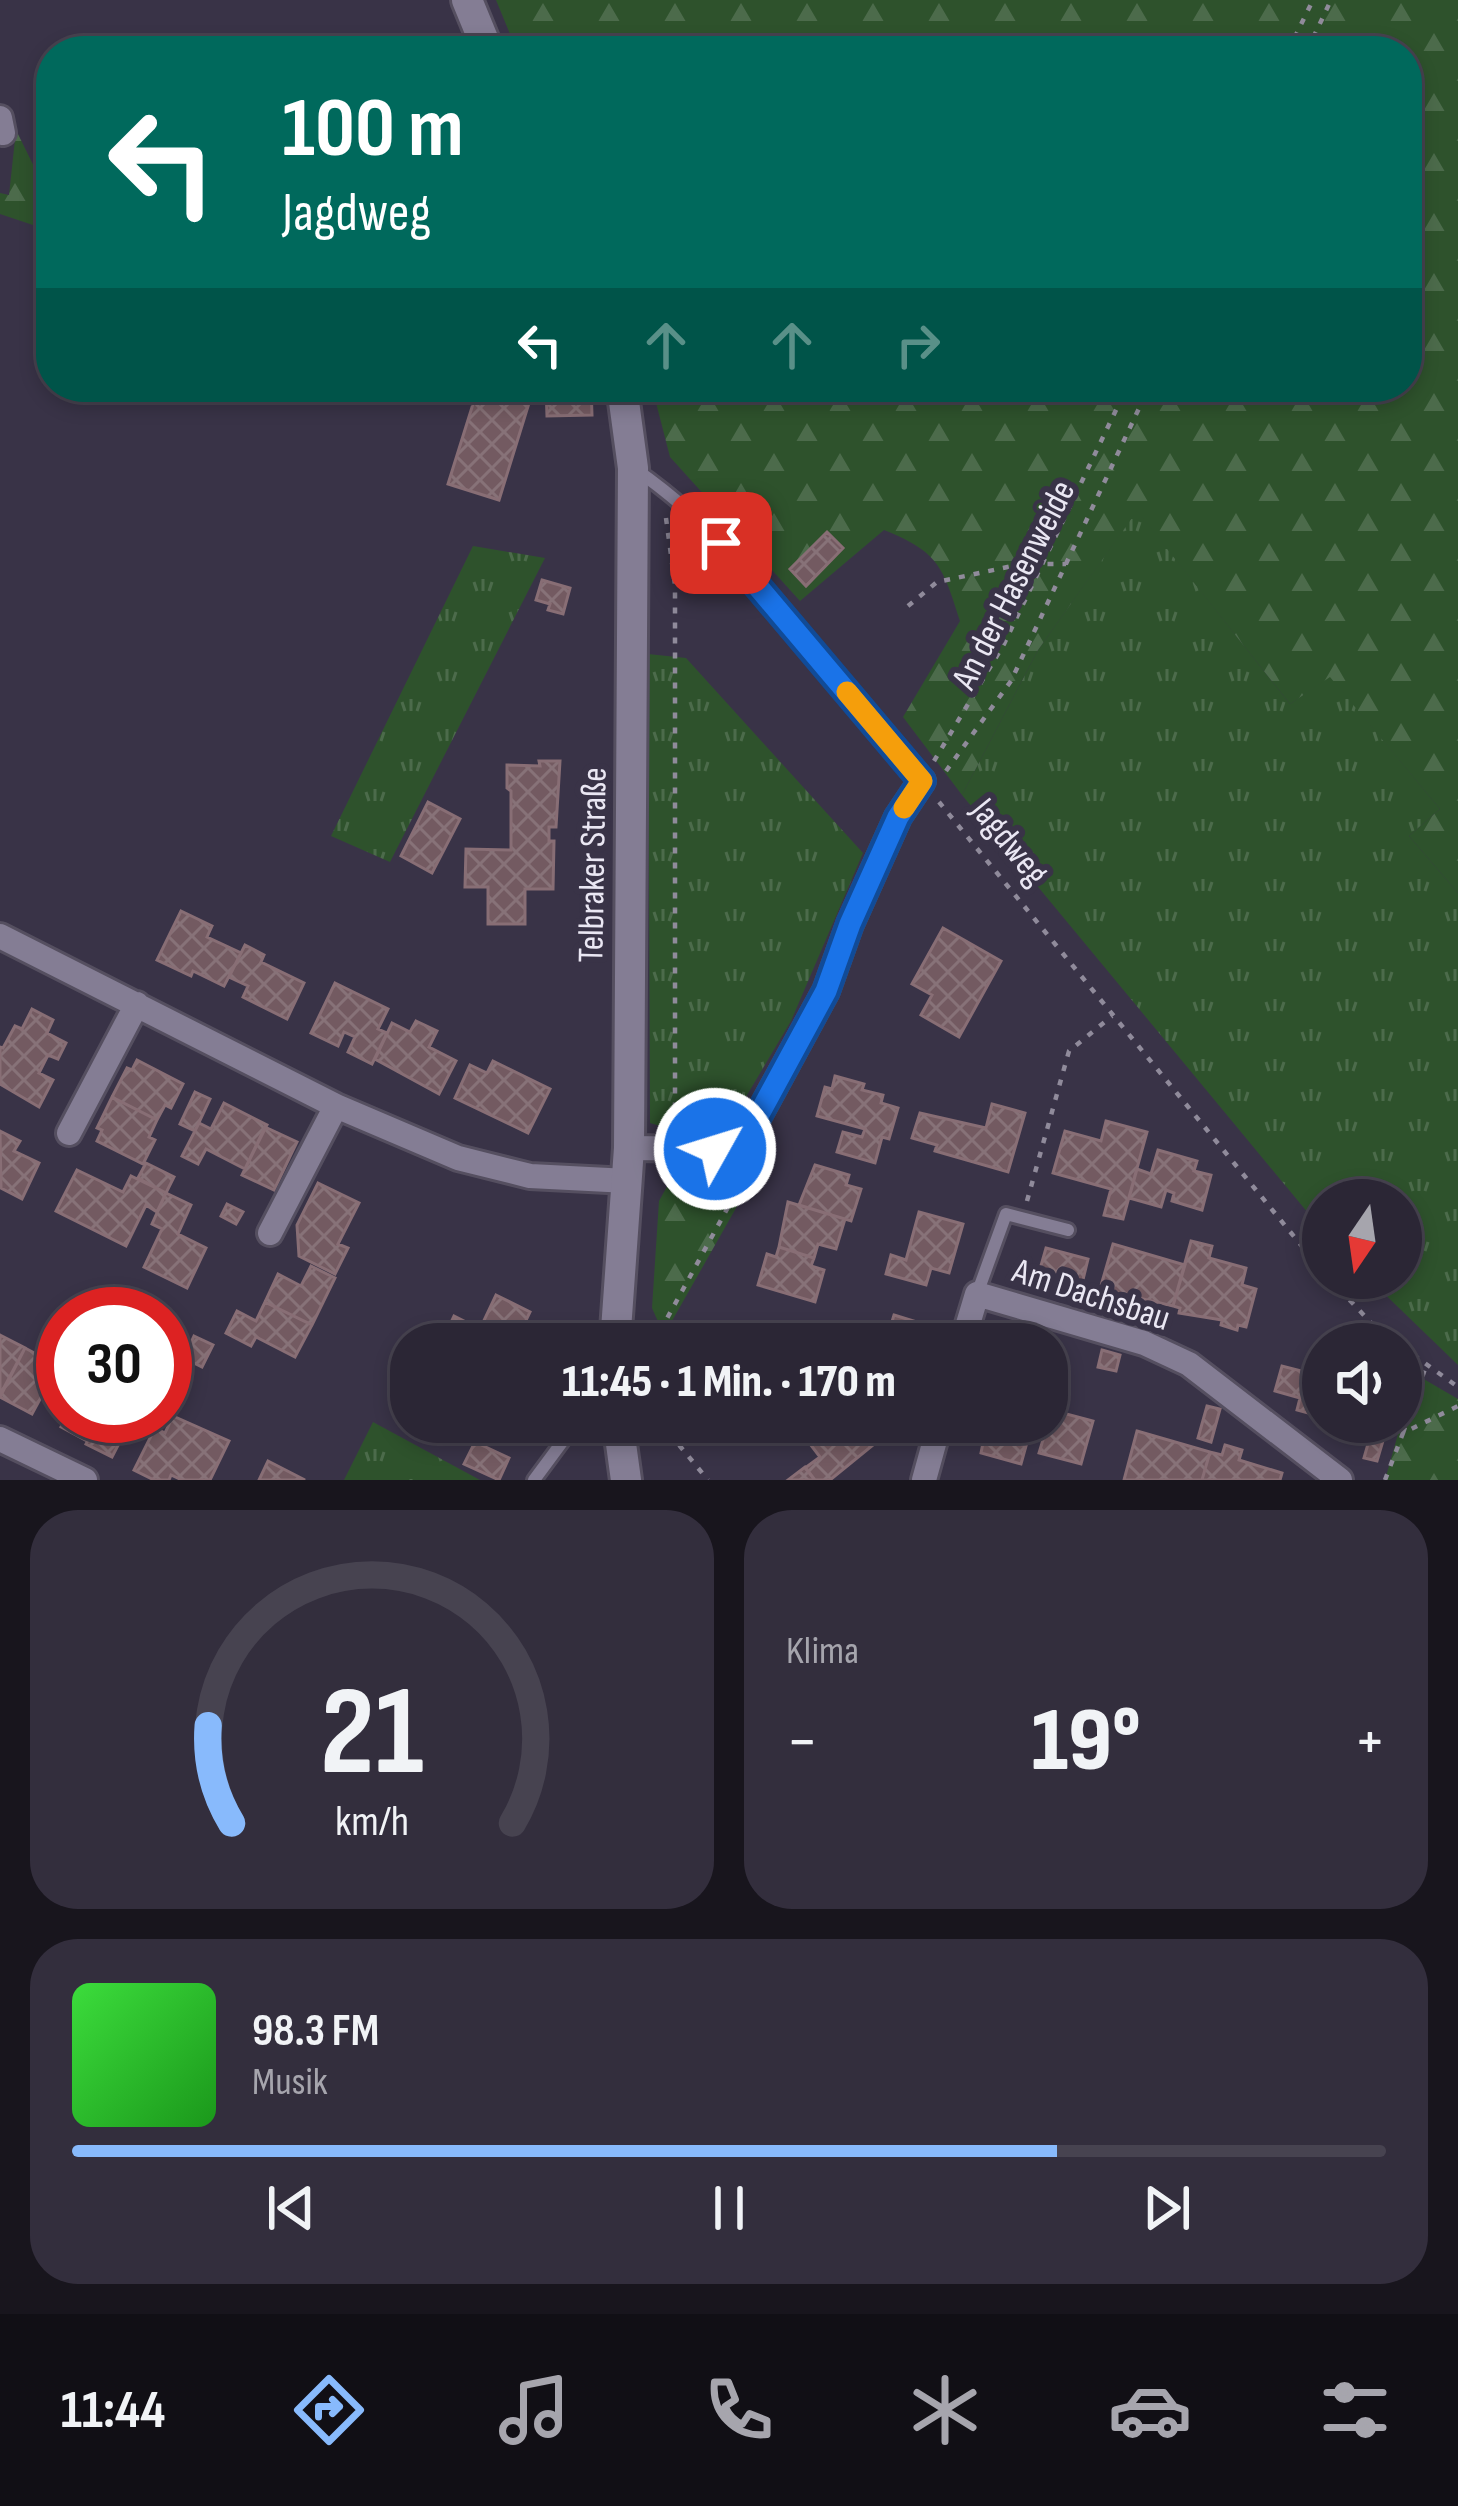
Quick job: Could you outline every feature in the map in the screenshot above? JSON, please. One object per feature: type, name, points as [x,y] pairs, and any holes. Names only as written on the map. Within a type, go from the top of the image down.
[{"type":"street","points":[[467,0],[482,36]]},
{"type":"street","name":"Telbraker Straße","points":[[617,1323],[629,1148],[633,468],[624,402]]},
{"type":"street","points":[[629,1148],[715,1149],[740,1138],[757,1118],[826,991],[898,817],[922,781]]},
{"type":"street","points":[[0,936],[336,1106],[458,1158],[530,1176],[628,1181]]},
{"type":"street","points":[[69,1132],[137,1004]]},
{"type":"street","points":[[270,1233],[336,1106]]},
{"type":"street","name":"Am Dachsbau","points":[[968,1323],[977,1294],[1144,1343],[1189,1364],[1340,1480]]},
{"type":"street","points":[[0,1438],[85,1480]]},
{"type":"street","points":[[621,1443],[626,1480]]},
{"type":"street","points":[[924,1480],[934,1443]]},
{"type":"lane","points":[[633,468],[662,487],[742,563],[922,781]]},
{"type":"lane","points":[[977,1294],[1006,1214],[1068,1230]]},
{"type":"lane","points":[[534,1480],[561,1443]]},
{"type":"path","points":[[1295,36],[1313,0]]},
{"type":"path","points":[[1314,36],[1331,0]]},
{"type":"path","points":[[922,781],[1004,644],[1120,402]]},
{"type":"path","name":"An der Hasenweide","points":[[922,781],[939,781],[1011,681],[1142,402]]},
{"type":"path","points":[[662,487],[675,585],[675,1127],[670,1149]]},
{"type":"path","points":[[908,606],[938,582],[1022,564],[1066,564]]},
{"type":"path","name":"Jagdweg","points":[[922,781],[1302,1246]]},
{"type":"path","points":[[1022,1218],[1069,1051],[1113,1015]]},
{"type":"path","points":[[664,1323],[748,1169],[740,1138]]},
{"type":"path","name":"Jagdweg","points":[[1349,1299],[1371,1323]]},
{"type":"path","name":"Jagdweg","points":[[1422,1363],[1458,1387]]},
{"type":"path","points":[[1422,1378],[1426,1366]]},
{"type":"path","points":[[1422,1424],[1458,1406]]},
{"type":"path","points":[[678,1443],[708,1480]]},
{"type":"path","points":[[1385,1480],[1399,1443]]},
{"type":"green space","points":[[496,0],[1458,0],[1458,893],[1409,836],[1440,809],[1330,677],[1290,704],[1137,511],[1038,650],[962,795],[903,717],[960,621],[936,564],[917,546],[884,530],[800,601],[670,457],[656,402],[1422,402],[1422,36],[511,36]]},
{"type":"green space","points":[[16,130],[36,171],[36,226],[0,214],[0,193],[9,195]]},
{"type":"green space","points":[[1137,510],[1290,704],[1330,676],[1440,809],[1409,836],[1458,893],[1458,1365],[1422,1330],[1422,1323],[1415,1323],[1390,1299],[1422,1299],[1422,1179],[1302,1179],[1302,1206],[962,795],[1038,650]]},
{"type":"green space","points":[[473,546],[545,558],[390,862],[331,836]]},
{"type":"green space","points":[[648,654],[686,658],[863,853],[791,1021],[731,1122],[691,1135],[650,1123]]},
{"type":"green space","points":[[765,1157],[671,1323],[659,1323],[652,1308],[659,1201],[680,1163],[711,1165]]},
{"type":"green space","points":[[1422,1378],[1458,1399],[1458,1480],[1385,1480],[1395,1443],[1422,1443]]},
{"type":"green space","points":[[373,1422],[390,1431],[390,1443],[412,1443],[480,1480],[344,1480]]},
{"type":"building","points":[[466,402],[529,402],[499,500],[448,484],[473,404]]},
{"type":"building","points":[[546,402],[592,402],[592,415],[547,416]]},
{"type":"building","points":[[827,532],[843,548],[806,586],[790,569]]},
{"type":"building","points":[[542,580],[570,588],[563,614],[536,600]]},
{"type":"building","points":[[539,761],[560,761],[556,827],[549,827],[549,841],[554,841],[553,889],[525,889],[525,924],[488,924],[488,887],[465,887],[466,849],[511,850],[507,765],[540,766]]},
{"type":"building","points":[[428,802],[460,819],[432,873],[401,856]]},
{"type":"building","points":[[181,911],[212,926],[207,937],[241,953],[224,986],[157,960]]},
{"type":"building","points":[[943,928],[1001,961],[959,1037],[921,1015],[932,995],[912,984]]},
{"type":"building","points":[[245,945],[264,955],[261,962],[304,983],[287,1019],[243,997],[248,986],[229,977]]},
{"type":"building","points":[[335,983],[388,1009],[378,1029],[387,1033],[372,1064],[348,1052],[355,1037],[344,1032],[338,1046],[311,1033]]},
{"type":"building","points":[[32,1009],[53,1020],[47,1033],[66,1043],[58,1059],[48,1055],[39,1073],[53,1080],[39,1107],[0,1084],[0,1047],[15,1026],[22,1029]]},
{"type":"building","points":[[416,1021],[437,1031],[429,1047],[456,1061],[439,1094],[375,1059],[392,1023],[410,1032]]},
{"type":"building","points":[[137,1060],[183,1084],[171,1108],[165,1105],[157,1120],[112,1097],[127,1068],[132,1070]]},
{"type":"building","points":[[493,1061],[550,1089],[528,1133],[455,1098],[470,1065],[487,1073]]},
{"type":"building","points":[[835,1076],[864,1084],[862,1090],[883,1095],[881,1103],[898,1108],[889,1139],[882,1137],[875,1163],[837,1152],[843,1132],[862,1137],[865,1129],[817,1116],[825,1087],[832,1089]]},
{"type":"building","points":[[195,1092],[210,1099],[195,1131],[180,1124]]},
{"type":"building","points":[[112,1097],[157,1120],[149,1137],[155,1140],[143,1164],[97,1141],[102,1130],[97,1128]]},
{"type":"building","points":[[224,1103],[267,1125],[245,1169],[206,1149],[198,1164],[182,1156],[199,1123],[211,1129]]},
{"type":"building","points":[[992,1104],[1025,1113],[1008,1172],[935,1151],[937,1145],[912,1138],[920,1113],[986,1128]]},
{"type":"building","points":[[1106,1121],[1147,1132],[1123,1219],[1104,1215],[1111,1189],[1053,1173],[1065,1131],[1101,1141]]},
{"type":"building","points":[[265,1127],[297,1142],[274,1190],[242,1175]]},
{"type":"building","points":[[0,1131],[20,1141],[14,1151],[39,1163],[22,1199],[1,1188]]},
{"type":"building","points":[[1158,1150],[1197,1161],[1194,1171],[1211,1175],[1202,1210],[1172,1201],[1174,1193],[1166,1190],[1161,1207],[1129,1198],[1137,1169],[1151,1174]]},
{"type":"building","points":[[146,1163],[174,1177],[166,1193],[138,1178]]},
{"type":"building","points":[[815,1165],[849,1175],[846,1185],[861,1189],[851,1221],[799,1205]]},
{"type":"building","points":[[77,1170],[123,1192],[131,1176],[166,1193],[157,1212],[146,1205],[126,1246],[56,1211]]},
{"type":"building","points":[[318,1183],[359,1203],[338,1244],[348,1248],[335,1274],[299,1256],[297,1225]]},
{"type":"building","points":[[166,1193],[191,1205],[178,1234],[206,1248],[187,1287],[144,1267],[162,1229],[152,1224]]},
{"type":"building","points":[[788,1202],[845,1219],[836,1249],[818,1244],[814,1258],[779,1247]]},
{"type":"building","points":[[227,1204],[243,1212],[236,1224],[221,1216]]},
{"type":"building","points":[[919,1212],[963,1224],[949,1273],[931,1268],[926,1285],[886,1274],[891,1255],[906,1260]]},
{"type":"building","points":[[1191,1241],[1212,1246],[1209,1258],[1246,1268],[1242,1285],[1256,1289],[1246,1327],[1238,1325],[1237,1330],[1221,1325],[1222,1320],[1179,1313],[1180,1308],[1173,1306]]},
{"type":"building","points":[[1113,1244],[1185,1265],[1173,1306],[1100,1289]]},
{"type":"building","points":[[779,1247],[814,1258],[811,1266],[824,1270],[815,1302],[758,1285],[767,1254],[776,1257]]},
{"type":"building","points":[[1046,1248],[1088,1259],[1081,1288],[1038,1276]]},
{"type":"building","points":[[311,1266],[335,1278],[312,1325],[265,1302],[278,1274],[301,1286]]},
{"type":"building","points":[[496,1295],[530,1312],[525,1323],[483,1323]]},
{"type":"building","points":[[265,1302],[312,1325],[295,1357],[256,1337],[251,1346],[226,1333],[237,1311],[256,1321]]},
{"type":"building","points":[[894,1315],[920,1323],[892,1323]]},
{"type":"building","points":[[0,1335],[25,1348],[0,1395]]},
{"type":"building","points":[[194,1336],[213,1345],[202,1367],[192,1362]]},
{"type":"building","points":[[25,1348],[36,1354],[32,1414],[0,1397]]},
{"type":"building","points":[[1102,1350],[1120,1355],[1116,1371],[1098,1367]]},
{"type":"building","points":[[1282,1366],[1302,1371],[1302,1411],[1297,1410],[1300,1398],[1275,1391]]},
{"type":"building","points":[[1207,1406],[1220,1409],[1211,1442],[1198,1438]]},
{"type":"building","points":[[1068,1414],[1093,1421],[1081,1464],[1039,1453],[1042,1443],[1068,1443]]},
{"type":"building","points":[[192,1424],[229,1441],[210,1480],[171,1475],[169,1480],[154,1480],[134,1470],[148,1443],[192,1443]]},
{"type":"building","points":[[1137,1431],[1210,1452],[1202,1480],[1124,1480]]},
{"type":"building","points":[[86,1443],[119,1443],[112,1457]]},
{"type":"building","points":[[474,1443],[509,1458],[499,1480],[464,1464]]},
{"type":"building","points":[[809,1443],[873,1445],[830,1480],[815,1480],[805,1468],[820,1457]]},
{"type":"building","points":[[983,1443],[1026,1446],[1021,1464],[981,1453]]},
{"type":"building","points":[[1368,1443],[1382,1443],[1377,1461],[1364,1458]]},
{"type":"building","points":[[1225,1445],[1242,1450],[1239,1460],[1282,1473],[1280,1480],[1202,1480],[1210,1452],[1222,1455]]},
{"type":"building","points":[[268,1461],[305,1480],[259,1480]]},
{"type":"building","points":[[805,1467],[815,1480],[788,1480]]},
{"type":"slow traffic","points":[[847,692],[922,781],[904,808]]},
{"type":"route","points":[[715,1149],[740,1138],[757,1118],[826,991],[898,817],[922,781],[721,543]]}]
